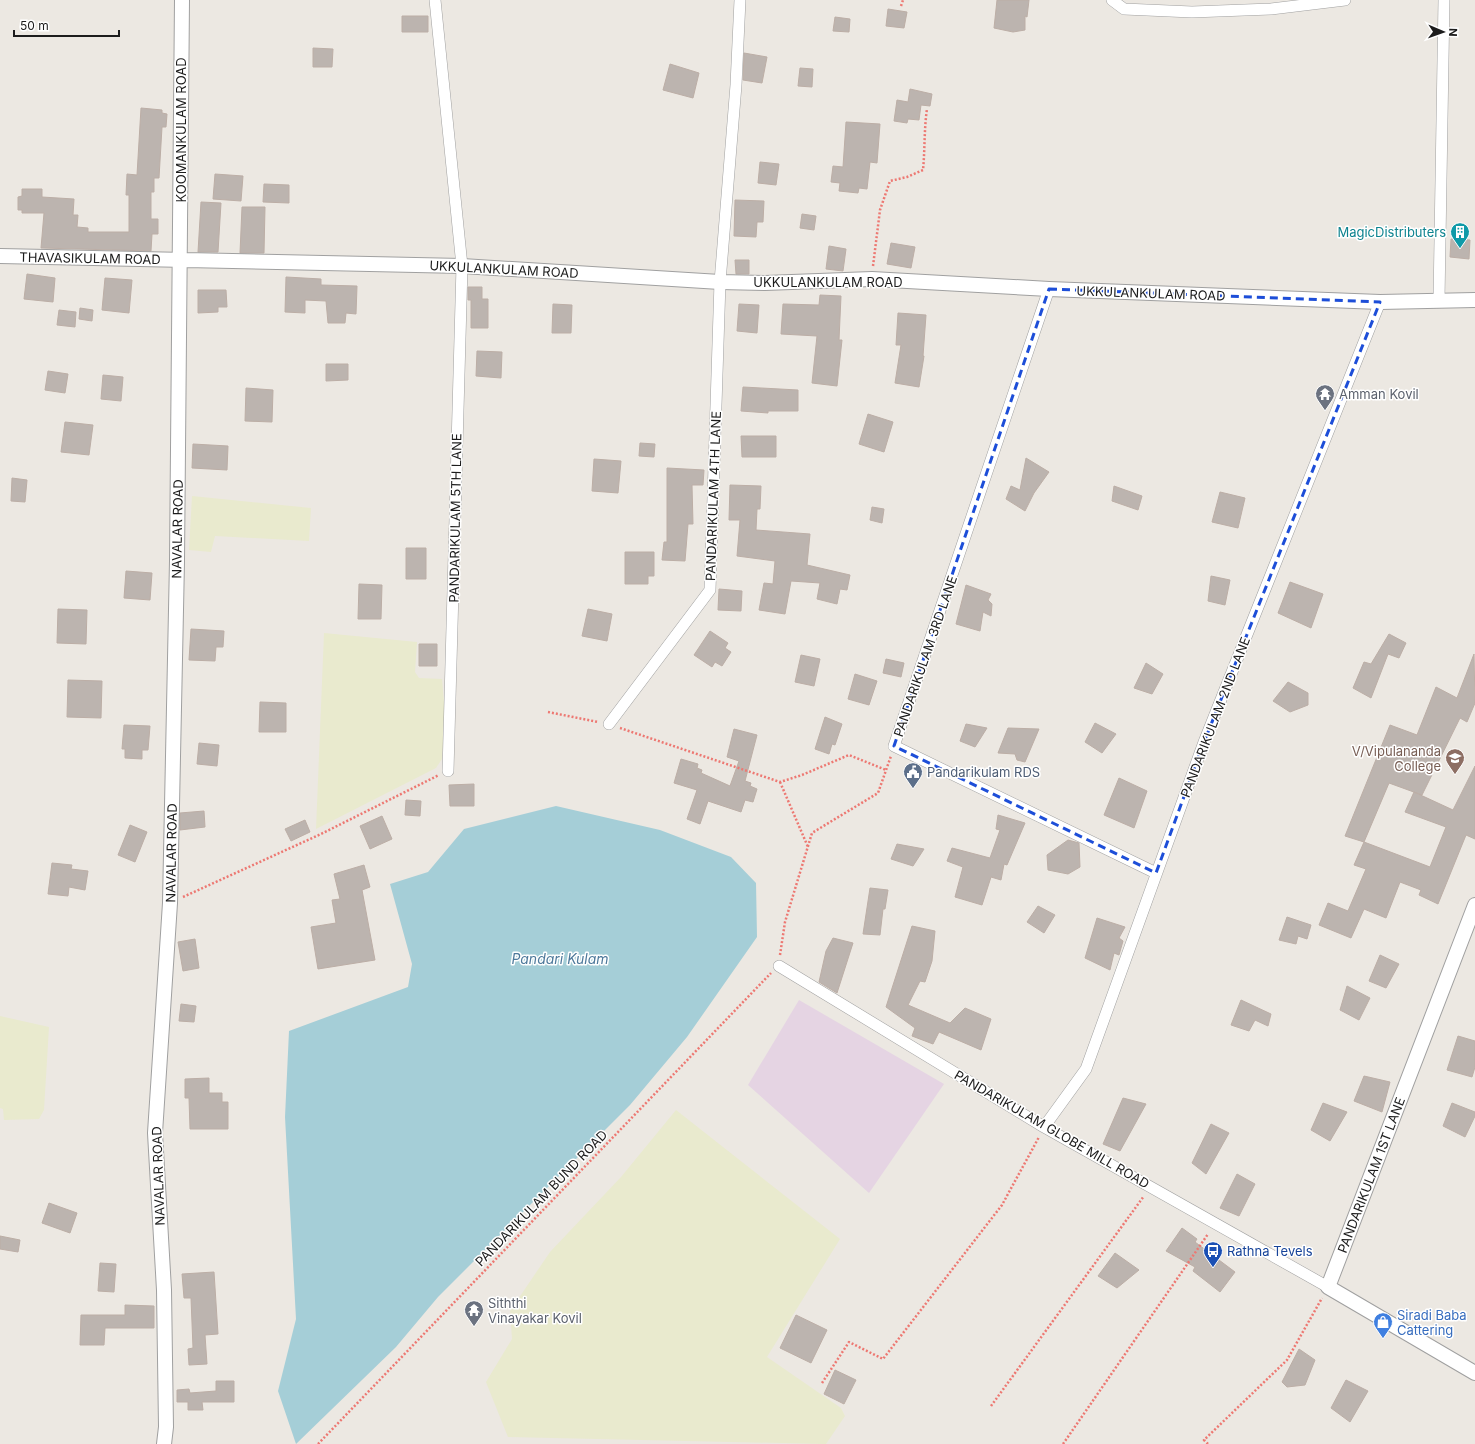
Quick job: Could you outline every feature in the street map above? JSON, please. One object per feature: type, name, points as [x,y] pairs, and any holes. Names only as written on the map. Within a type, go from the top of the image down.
[{"type":"street","name":"KOOMANKULAM ROAD","points":[[180,260],[182,0]]},
{"type":"street","name":"PANDARIKULAM 5TH LANE","points":[[435,0],[462,266],[448,771]]},
{"type":"street","name":"PANDARIKULAM 4TH LANE","points":[[609,724],[710,590],[720,282],[736,85],[740,0]]},
{"type":"street","points":[[1112,0],[1124,9],[1192,12],[1271,9],[1343,0]]},
{"type":"street","points":[[1439,300],[1444,0]]},
{"type":"street","name":"THAVASIKULAM ROAD","points":[[0,256],[180,260]]},
{"type":"street","name":"UKKULANKULAM ROAD","points":[[180,260],[462,266],[720,282],[872,279],[1049,289],[1380,302],[1475,300]]},
{"type":"street","name":"NAVALAR ROAD","points":[[164,1444],[166,1427],[164,1290],[155,1133],[170,903],[177,561],[180,260]]},
{"type":"street","name":"PANDARIKULAM 3RD LANE","points":[[1049,289],[894,746],[1156,873]]},
{"type":"street","name":"PANDARIKULAM 2ND LANE","points":[[1044,1127],[1086,1069],[1204,742],[1380,302]]},
{"type":"street","name":"PANDARIKULAM 1ST LANE","points":[[1328,1287],[1472,924],[1475,904]]},
{"type":"street","name":"PANDARIKULAM GLOBE MILL ROAD","points":[[778,966],[1044,1127],[1328,1287]]},
{"type":"street","points":[[1328,1287],[1475,1373]]},
{"type":"path","points":[[901,6],[903,0]]},
{"type":"path","points":[[872,279],[874,246],[880,210],[890,181],[908,177],[923,170],[925,147],[924,126],[927,109]]},
{"type":"path","points":[[548,712],[609,724],[780,782],[802,775],[849,755],[886,770]]},
{"type":"path","points":[[778,966],[784,922],[812,833],[878,793],[894,746]]},
{"type":"path","points":[[170,903],[321,834],[448,771]]},
{"type":"path","points":[[780,782],[808,848]]},
{"type":"path","name":"PANDARIKULAM BUND ROAD","points":[[318,1444],[778,966]]},
{"type":"path","points":[[822,1383],[849,1342],[882,1359],[1002,1205],[1044,1127]]},
{"type":"path","points":[[991,1406],[1150,1187]]},
{"type":"path","points":[[1063,1444],[1216,1224]]},
{"type":"path","points":[[1208,1444],[1204,1440],[1287,1360],[1328,1287]]},
{"type":"highlighted area","points":[[1049,289],[1380,302],[1204,742],[1156,873],[894,746]]},
{"type":"shaded area","points":[[799,1000],[944,1084],[869,1193],[748,1085]]},
{"type":"green space","points":[[192,496],[311,508],[309,541],[215,536],[211,552],[189,550]]},
{"type":"green space","points":[[324,633],[417,642],[415,672],[419,678],[442,679],[445,713],[442,759],[436,768],[316,829]]},
{"type":"green space","points":[[0,1016],[49,1027],[44,1110],[39,1119],[4,1120],[3,1109],[0,1108]]},
{"type":"green space","points":[[676,1110],[840,1239],[767,1357],[841,1408],[845,1416],[826,1444],[508,1437],[486,1382],[512,1339],[510,1311],[550,1252],[621,1177]]},
{"type":"water","name":"Pandari Kulam","points":[[556,806],[660,830],[731,857],[756,883],[757,937],[687,1037],[630,1105],[438,1297],[396,1347],[296,1444],[278,1391],[296,1319],[285,1117],[289,1031],[408,987],[412,964],[390,884],[428,872],[464,829]]},
{"type":"building","points":[[997,0],[1029,0],[1027,17],[1025,16],[1025,30],[1013,32],[994,28]]},
{"type":"building","points":[[888,9],[907,12],[904,28],[886,26]]},
{"type":"building","points":[[402,16],[428,16],[428,32],[402,32]]},
{"type":"building","points":[[835,17],[850,19],[849,32],[833,31]]},
{"type":"building","points":[[313,48],[333,49],[332,67],[313,67]]},
{"type":"building","points":[[744,53],[767,57],[762,83],[743,80]]},
{"type":"building","points":[[670,64],[699,73],[693,98],[663,90]]},
{"type":"building","points":[[800,68],[813,69],[812,87],[798,86]]},
{"type":"building","points":[[910,89],[932,94],[930,106],[921,105],[919,120],[908,119],[907,123],[894,121],[897,100],[908,102]]},
{"type":"building","points":[[141,108],[162,110],[162,113],[167,114],[166,127],[162,127],[159,178],[154,178],[154,192],[151,192],[151,219],[158,219],[158,234],[152,234],[151,251],[41,248],[44,213],[22,213],[22,210],[18,210],[18,197],[22,196],[22,189],[42,189],[42,197],[74,199],[73,215],[78,215],[77,227],[88,228],[88,232],[129,232],[129,195],[126,195],[127,174],[137,175]]},
{"type":"building","points":[[846,122],[880,124],[877,163],[870,162],[867,189],[859,188],[858,193],[839,191],[840,183],[831,182],[833,166],[843,167]]},
{"type":"building","points":[[760,162],[779,164],[776,185],[758,183]]},
{"type":"building","points":[[215,174],[243,176],[241,201],[213,199]]},
{"type":"building","points":[[264,184],[289,185],[289,203],[263,202]]},
{"type":"building","points":[[735,200],[764,201],[763,222],[757,222],[756,237],[734,236]]},
{"type":"building","points":[[201,202],[221,203],[218,252],[198,252]]},
{"type":"building","points":[[242,207],[265,207],[264,253],[240,253]]},
{"type":"building","points":[[802,214],[816,216],[814,230],[800,228]]},
{"type":"building","name":"MagicDistributers","points":[[1451,239],[1470,240],[1469,259],[1450,257]]},
{"type":"building","points":[[891,243],[915,247],[911,268],[887,264]]},
{"type":"building","points":[[829,246],[846,249],[843,271],[826,269]]},
{"type":"building","points":[[735,260],[749,260],[749,274],[736,274]]},
{"type":"building","points":[[27,274],[55,278],[53,302],[24,299]]},
{"type":"building","points":[[286,277],[321,279],[321,285],[357,286],[356,314],[346,313],[345,323],[328,323],[326,301],[305,300],[305,313],[285,312]]},
{"type":"building","points":[[105,278],[132,280],[129,313],[102,310]]},
{"type":"building","points":[[468,287],[482,287],[482,299],[488,299],[488,328],[471,328],[471,300],[468,300]]},
{"type":"building","points":[[198,290],[226,290],[227,307],[218,307],[218,312],[198,313]]},
{"type":"building","points":[[820,295],[841,296],[839,340],[842,340],[837,386],[812,383],[817,336],[781,334],[783,304],[819,305]]},
{"type":"building","points":[[553,304],[572,305],[571,333],[552,333]]},
{"type":"building","points":[[739,304],[759,305],[757,333],[737,331]]},
{"type":"building","points":[[80,308],[93,310],[92,321],[79,319]]},
{"type":"building","points":[[59,310],[76,312],[75,327],[57,325]]},
{"type":"building","points":[[898,313],[926,315],[924,356],[919,387],[895,383],[901,345],[896,345]]},
{"type":"building","points":[[477,351],[502,352],[501,378],[476,376]]},
{"type":"building","points":[[326,364],[348,364],[348,380],[326,381]]},
{"type":"building","points":[[48,371],[68,374],[65,393],[45,390]]},
{"type":"building","points":[[103,375],[123,377],[121,401],[101,399]]},
{"type":"building","points":[[743,387],[798,390],[798,411],[768,411],[768,413],[741,411]]},
{"type":"building","points":[[246,388],[273,390],[272,422],[245,421]]},
{"type":"building","points":[[868,414],[893,422],[884,452],[859,444]]},
{"type":"building","points":[[65,422],[93,425],[89,455],[61,452]]},
{"type":"building","points":[[741,436],[776,436],[776,457],[742,457]]},
{"type":"building","points":[[640,443],[655,444],[654,457],[639,456]]},
{"type":"building","points":[[193,444],[228,446],[227,470],[192,468]]},
{"type":"building","points":[[1026,458],[1049,472],[1034,493],[1025,511],[1006,499],[1011,486],[1020,490]]},
{"type":"building","points":[[594,459],[621,461],[618,493],[592,491]]},
{"type":"building","points":[[667,468],[704,470],[703,485],[692,485],[693,524],[688,524],[685,561],[662,560],[664,542],[667,542]]},
{"type":"building","points":[[12,478],[27,480],[25,502],[11,501]]},
{"type":"building","points":[[730,485],[761,486],[760,509],[757,509],[756,530],[810,534],[807,565],[850,575],[847,590],[840,589],[837,604],[817,599],[820,583],[791,581],[785,614],[759,610],[764,583],[773,584],[775,561],[737,556],[740,520],[729,520]]},
{"type":"building","points":[[1114,486],[1142,496],[1138,510],[1112,501]]},
{"type":"building","points":[[1220,492],[1245,498],[1238,528],[1212,522]]},
{"type":"building","points":[[872,507],[884,509],[882,523],[870,520]]},
{"type":"building","points":[[406,548],[426,548],[426,579],[406,579]]},
{"type":"building","points":[[625,552],[654,552],[654,576],[648,576],[648,584],[625,584]]},
{"type":"building","points":[[126,571],[152,573],[150,600],[124,598]]},
{"type":"building","points":[[1211,576],[1230,580],[1225,605],[1208,601]]},
{"type":"building","points":[[1290,582],[1323,594],[1311,628],[1278,613]]},
{"type":"building","points":[[359,584],[382,585],[381,619],[358,619]]},
{"type":"building","points":[[966,585],[991,594],[988,600],[992,604],[991,616],[983,612],[980,631],[956,624]]},
{"type":"building","points":[[719,589],[742,591],[741,611],[718,610]]},
{"type":"building","points":[[58,609],[87,610],[86,644],[57,643]]},
{"type":"building","points":[[588,609],[612,614],[607,641],[582,636]]},
{"type":"building","points":[[191,629],[224,631],[223,647],[216,647],[215,661],[189,660]]},
{"type":"building","points":[[710,631],[728,643],[725,648],[731,652],[722,666],[715,662],[712,667],[694,655]]},
{"type":"building","points":[[1389,634],[1406,643],[1399,658],[1388,654],[1371,698],[1353,688],[1364,662],[1371,664]]},
{"type":"building","points":[[419,644],[437,644],[437,666],[419,666]]},
{"type":"building","points":[[1474,654],[1475,703],[1467,722],[1460,718],[1422,795],[1389,783],[1364,842],[1345,836],[1390,725],[1417,735],[1436,687],[1457,698]]},
{"type":"building","points":[[801,655],[820,659],[814,686],[795,682]]},
{"type":"building","points":[[886,659],[904,663],[901,677],[883,673]]},
{"type":"building","points":[[1146,663],[1163,674],[1152,694],[1134,688]]},
{"type":"building","points":[[855,674],[877,681],[869,705],[848,699]]},
{"type":"building","points":[[68,680],[102,681],[101,718],[67,717]]},
{"type":"building","points":[[1288,682],[1308,693],[1308,705],[1290,712],[1273,701]]},
{"type":"building","points":[[260,702],[286,703],[286,732],[259,732]]},
{"type":"building","points":[[825,717],[842,724],[835,745],[832,744],[829,754],[815,749]]},
{"type":"building","points":[[1095,723],[1116,734],[1102,753],[1085,742]]},
{"type":"building","points":[[966,724],[987,728],[975,747],[960,741]]},
{"type":"building","points":[[124,725],[150,726],[148,750],[142,750],[142,759],[125,758],[125,749],[122,749]]},
{"type":"building","points":[[1008,728],[1039,729],[1025,762],[1017,760],[1015,754],[998,753]]},
{"type":"building","points":[[734,729],[757,735],[745,781],[751,783],[750,786],[757,789],[753,802],[745,800],[741,812],[708,801],[700,824],[687,819],[697,790],[674,783],[681,759],[698,764],[697,768],[702,770],[701,773],[730,786],[739,761],[727,757]]},
{"type":"building","points":[[199,743],[219,745],[217,766],[197,764]]},
{"type":"building","points":[[1475,766],[1475,839],[1466,835],[1438,904],[1419,895],[1421,890],[1400,882],[1386,918],[1364,909],[1351,938],[1319,925],[1328,903],[1348,911],[1366,869],[1354,865],[1364,842],[1430,867],[1446,827],[1405,812],[1414,792],[1453,810]]},
{"type":"building","points":[[1119,778],[1147,791],[1134,828],[1104,815]]},
{"type":"building","points":[[474,784],[474,806],[450,806],[449,785]]},
{"type":"building","points":[[406,800],[421,801],[420,816],[405,815]]},
{"type":"building","points":[[204,811],[205,827],[180,830],[180,813]]},
{"type":"building","points":[[998,815],[1025,823],[1007,865],[1004,864],[1001,880],[991,877],[982,905],[955,897],[963,867],[947,861],[952,848],[990,858],[1000,830],[996,829]]},
{"type":"building","points":[[382,816],[392,839],[370,849],[360,826]]},
{"type":"building","points":[[305,820],[310,832],[291,841],[285,829]]},
{"type":"building","points":[[130,825],[147,832],[135,862],[118,855]]},
{"type":"building","points":[[1068,840],[1079,843],[1080,867],[1068,874],[1048,870],[1047,855]]},
{"type":"building","points":[[897,844],[924,849],[913,866],[891,859]]},
{"type":"building","points":[[52,863],[72,865],[71,869],[88,871],[85,890],[69,887],[68,896],[48,894]]},
{"type":"building","points":[[364,865],[370,887],[362,890],[375,960],[318,969],[311,927],[336,923],[332,900],[340,899],[334,874]]},
{"type":"building","points":[[870,888],[888,890],[885,909],[883,909],[880,935],[863,934]]},
{"type":"building","points":[[1038,906],[1055,915],[1044,933],[1027,922]]},
{"type":"building","points":[[1287,917],[1311,925],[1307,939],[1298,936],[1296,944],[1279,940]]},
{"type":"building","points":[[1097,918],[1125,927],[1119,938],[1123,941],[1119,955],[1114,953],[1110,970],[1085,958]]},
{"type":"building","points":[[912,926],[935,931],[932,961],[925,982],[920,981],[908,1005],[950,1023],[965,1008],[991,1019],[981,1050],[939,1032],[933,1044],[912,1036],[915,1028],[886,1007]]},
{"type":"building","points":[[833,938],[853,943],[837,993],[819,982],[826,951]]},
{"type":"building","points":[[195,939],[199,968],[183,971],[178,942]]},
{"type":"building","points":[[1380,955],[1399,964],[1386,988],[1369,981]]},
{"type":"building","points":[[1347,986],[1370,998],[1359,1020],[1340,1010]]},
{"type":"building","points":[[1241,1000],[1271,1014],[1268,1026],[1255,1020],[1249,1031],[1231,1025]]},
{"type":"building","points":[[181,1004],[196,1006],[194,1022],[179,1021]]},
{"type":"building","points":[[1458,1036],[1475,1041],[1475,1067],[1472,1077],[1447,1070]]},
{"type":"building","points":[[1364,1076],[1390,1082],[1382,1112],[1354,1101]]},
{"type":"building","points":[[209,1078],[209,1093],[222,1093],[222,1102],[228,1102],[228,1129],[190,1129],[189,1098],[185,1098],[185,1079]]},
{"type":"building","points":[[1123,1098],[1146,1104],[1120,1151],[1103,1144]]},
{"type":"building","points":[[1323,1103],[1347,1112],[1330,1141],[1311,1130]]},
{"type":"building","points":[[1452,1103],[1475,1112],[1475,1116],[1465,1137],[1443,1126]]},
{"type":"building","points":[[1211,1124],[1229,1133],[1206,1174],[1192,1163]]},
{"type":"building","points":[[1237,1174],[1255,1184],[1239,1216],[1220,1208]]},
{"type":"building","points":[[49,1203],[77,1213],[70,1233],[42,1223]]},
{"type":"building","points":[[1182,1228],[1197,1239],[1195,1242],[1235,1272],[1220,1292],[1193,1271],[1195,1267],[1166,1251]]},
{"type":"building","points":[[0,1236],[20,1240],[18,1252],[0,1249]]},
{"type":"building","points":[[1115,1253],[1139,1270],[1117,1288],[1098,1276]]},
{"type":"building","points":[[100,1263],[116,1264],[114,1292],[98,1291]]},
{"type":"building","points":[[214,1272],[218,1334],[205,1335],[207,1364],[189,1365],[188,1349],[193,1348],[191,1298],[184,1298],[182,1274]]},
{"type":"building","points":[[125,1305],[154,1306],[154,1328],[105,1328],[104,1345],[80,1345],[81,1315],[125,1315]]},
{"type":"building","points":[[796,1315],[827,1330],[811,1363],[780,1348]]},
{"type":"building","points":[[1299,1349],[1315,1360],[1305,1385],[1287,1387],[1282,1382]]},
{"type":"building","points":[[835,1370],[856,1380],[844,1404],[824,1394]]},
{"type":"building","points":[[1346,1380],[1368,1391],[1350,1422],[1331,1408]]},
{"type":"building","points":[[216,1381],[234,1381],[234,1402],[202,1402],[203,1410],[188,1410],[188,1402],[177,1402],[177,1390],[189,1389],[190,1393],[216,1391]]},
{"type":"place","name":"MagicDistributers","points":[[1460,249]]},
{"type":"place","name":"Amman Kovil","points":[[1325,411]]},
{"type":"place","name":"V/Vipulananda College","points":[[1455,775]]},
{"type":"place","name":"Pandarikulam RDS","points":[[913,789]]},
{"type":"place","name":"Rathna Tevels","points":[[1213,1268]]},
{"type":"place","name":"Siththi Vinayakar Kovil","points":[[474,1327]]},
{"type":"place","name":"Siradi Baba Cattering","points":[[1383,1339]]}]
